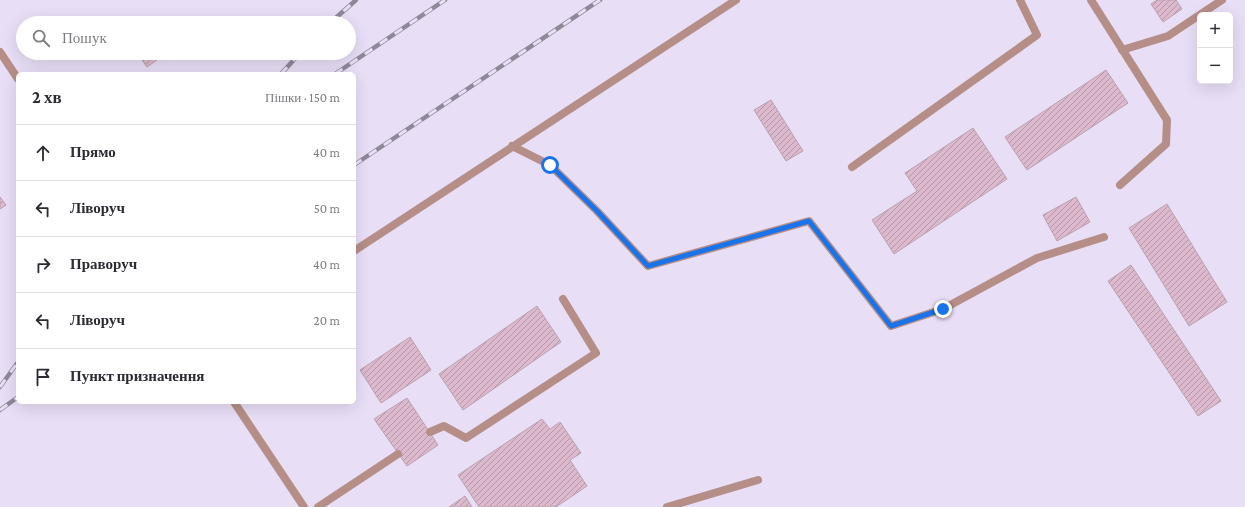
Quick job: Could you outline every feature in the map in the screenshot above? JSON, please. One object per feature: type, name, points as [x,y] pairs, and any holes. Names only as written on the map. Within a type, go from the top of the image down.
[{"type":"street","points":[[356,250],[736,0]]},
{"type":"street","points":[[852,167],[1037,34],[1020,0]]},
{"type":"street","points":[[1091,0],[1167,120],[1166,144],[1120,185]]},
{"type":"street","points":[[1122,50],[1168,36],[1222,0]]},
{"type":"street","points":[[0,52],[16,76]]},
{"type":"street","points":[[512,146],[550,165],[597,211],[648,266],[809,221],[891,326],[943,309],[1037,258],[1104,237]]},
{"type":"street","points":[[430,432],[444,426],[466,438],[596,353],[563,298]]},
{"type":"street","points":[[235,404],[304,507]]},
{"type":"street","points":[[318,507],[398,454]]},
{"type":"street","points":[[667,507],[758,480]]},
{"type":"building","points":[[1157,0],[1176,0],[1182,9],[1163,22],[1151,4]]},
{"type":"building","points":[[142,60],[157,60],[147,67]]},
{"type":"building","points":[[1106,70],[1128,103],[1027,170],[1005,137]]},
{"type":"building","points":[[771,100],[803,151],[786,161],[754,110]]},
{"type":"building","points":[[973,128],[1007,179],[894,254],[872,220],[917,191],[905,173]]},
{"type":"building","points":[[0,197],[6,205],[0,209]]},
{"type":"building","points":[[1076,197],[1090,222],[1057,241],[1043,215]]},
{"type":"building","points":[[1167,204],[1227,302],[1189,326],[1129,228]]},
{"type":"building","points":[[1131,265],[1221,401],[1198,416],[1108,281]]},
{"type":"building","points":[[537,306],[561,342],[463,410],[439,374]]},
{"type":"building","points":[[410,337],[431,370],[381,403],[360,370]]},
{"type":"building","points":[[407,398],[438,445],[407,466],[374,419]]},
{"type":"building","points":[[542,419],[550,429],[560,422],[581,453],[570,460],[587,486],[556,507],[479,507],[458,475]]},
{"type":"building","points":[[465,496],[472,507],[449,507]]},
{"type":"railway","points":[[338,16],[356,0]]},
{"type":"railway","points":[[356,60],[445,0]]},
{"type":"railway","points":[[356,164],[600,0]]},
{"type":"railway","points":[[283,72],[294,60]]},
{"type":"railway","points":[[338,72],[356,60]]},
{"type":"railway","points":[[0,387],[16,365]]},
{"type":"railway","points":[[0,410],[16,398]]},
{"type":"route","points":[[550,165],[597,211],[648,266],[809,221],[891,326],[943,309]]}]
